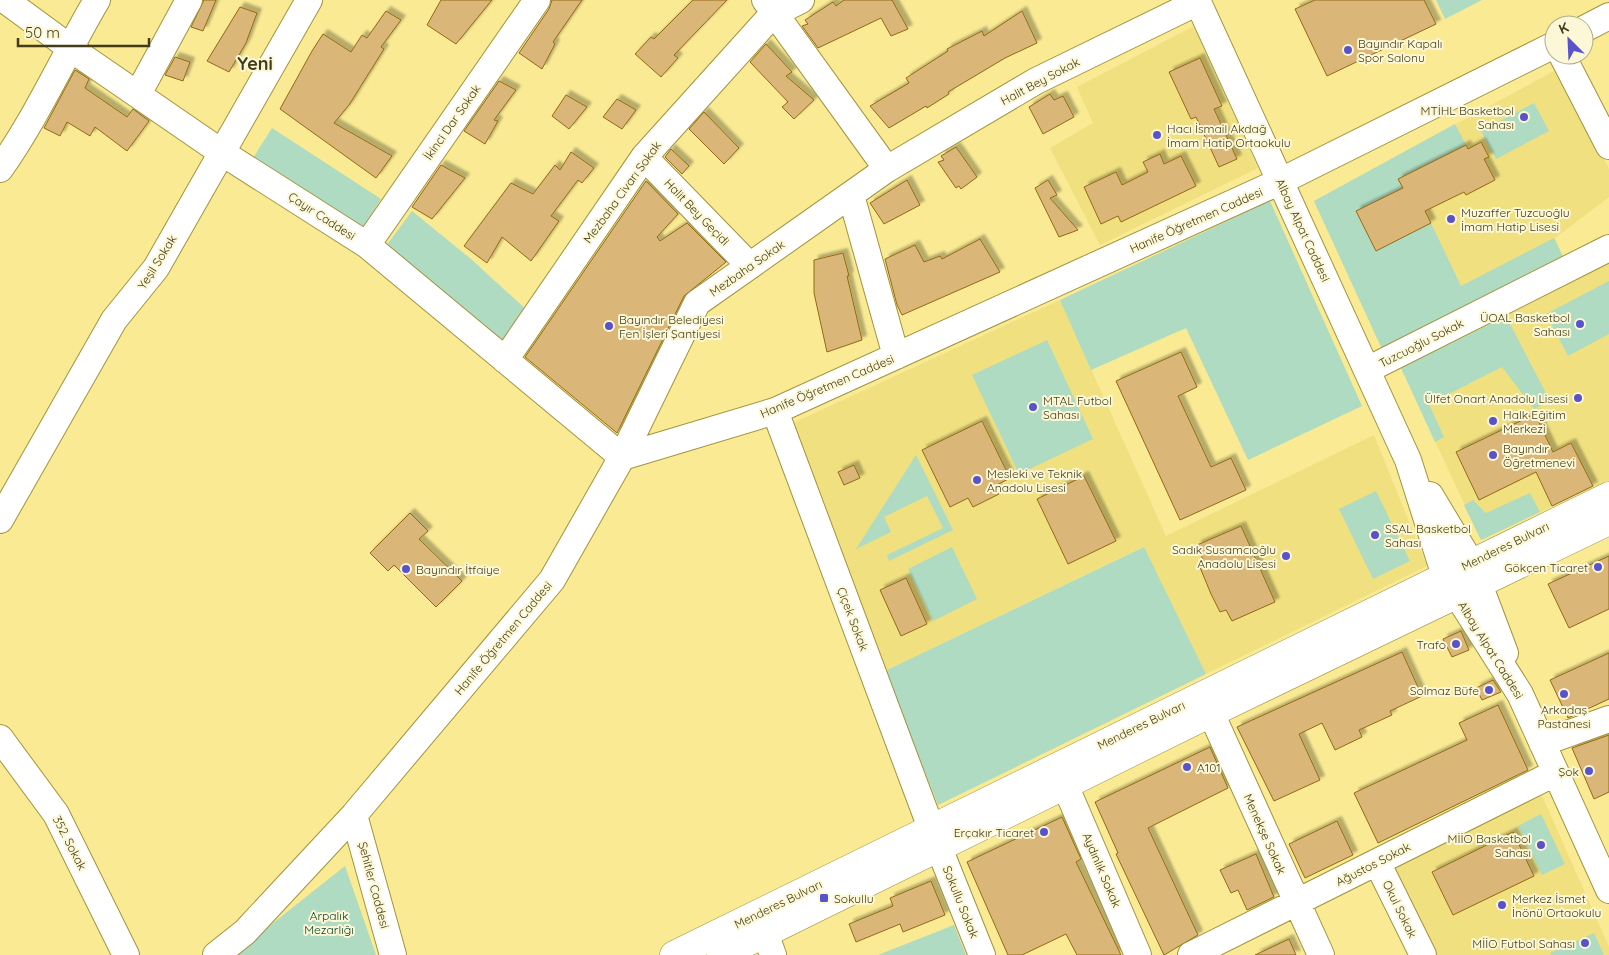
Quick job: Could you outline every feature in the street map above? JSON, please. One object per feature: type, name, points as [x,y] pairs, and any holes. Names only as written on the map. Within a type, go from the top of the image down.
[{"type":"main road","name":"Menderes Bulvarı","points":[[1476,573],[1609,496]]},
{"type":"main road","name":"Menderes Bulvarı","points":[[721,955],[769,944],[935,838],[1450,585],[1609,521]]},
{"type":"main road","name":"Menderes Bulvarı","points":[[674,955],[935,838],[1065,785],[1210,713],[1450,585]]},
{"type":"street","name":"Çayır Caddesi","points":[[5,0],[69,47],[221,152],[367,245],[622,457]]},
{"type":"street","points":[[0,169],[40,108],[69,47],[97,0]]},
{"type":"street","points":[[138,94],[189,0]]},
{"type":"street","name":"Yeşil Sokak","points":[[0,520],[114,320],[156,268],[309,0]]},
{"type":"street","name":"İkinci Dar Sokak","points":[[367,245],[538,0]]},
{"type":"street","points":[[801,0],[768,7],[888,169]]},
{"type":"street","name":"Halit Bey Sokak","points":[[888,169],[1036,81],[1198,1]]},
{"type":"street","name":"Albay Alpat Caddesi","points":[[1198,1],[1408,460],[1450,585],[1520,694]]},
{"type":"street","name":"Mezbaha Civarı Sokak","points":[[505,360],[644,157],[768,7]]},
{"type":"street","points":[[1594,24],[1609,16]]},
{"type":"street","name":"Hanife Öğretmen Caddesi","points":[[216,955],[245,932],[354,815],[552,580],[622,457],[775,411],[1281,182],[1544,51]]},
{"type":"street","points":[[1567,65],[1609,146]]},
{"type":"street","name":"Halit Bey Geçidi","points":[[644,157],[750,266]]},
{"type":"street","name":"Mezbaha Sokak","points":[[622,457],[697,304],[888,169]]},
{"type":"street","points":[[851,195],[896,356]]},
{"type":"street","name":"Tuzcuoğlu Sokak","points":[[1368,370],[1609,248]]},
{"type":"street","name":"Çiçek Sokak","points":[[775,411],[935,838]]},
{"type":"street","name":"Albay Alpat Caddesi","points":[[1408,460],[1476,573],[1520,694],[1609,890]]},
{"type":"street","name":"Menekşe Sokak","points":[[1210,713],[1321,955]]},
{"type":"street","points":[[1542,743],[1609,718]]},
{"type":"street","name":"352. Sokak","points":[[0,738],[56,814],[126,955]]},
{"type":"street","name":"Ağustos Sokak","points":[[1192,955],[1555,773]]},
{"type":"street","name":"Aydınlık Sokak","points":[[1065,785],[1138,955]]},
{"type":"street","name":"Şehitler Caddesi","points":[[354,815],[393,955]]},
{"type":"street","name":"Sokullu Sokak","points":[[935,838],[982,955]]},
{"type":"street","name":"Okul Sokak","points":[[1377,862],[1423,955]]},
{"type":"shaded area","name":"Hacı İsmail Akdağ İmam Hatip Ortaokulu","points":[[1194,26],[1258,168],[1100,245],[1050,148],[1093,123],[1077,87]]},
{"type":"shaded area","name":"Muzaffer Tuzcuoğlu İmam Hatip Lisesi","points":[[1556,70],[1609,169],[1609,197],[1555,238],[1564,259],[1382,349],[1314,201]]},
{"type":"shaded area","name":"Halk Eğitim Merkezi","points":[[1609,262],[1609,480],[1481,540],[1401,368]]},
{"type":"shaded area","name":"Mesleki ve Teknik Anadolu Lisesi","points":[[1060,300],[1166,536],[1374,435],[1427,566],[1206,674],[1143,547],[885,671],[791,424]]},
{"type":"shaded area","name":"Merkez İsmet İnönü Ortaokulu","points":[[1540,791],[1609,947],[1609,955],[1436,955],[1393,864]]},
{"type":"green space","points":[[1436,0],[1482,0],[1445,19]]},
{"type":"green space","name":"MTİHL Basketbol Sahası","points":[[1534,103],[1549,131],[1496,159],[1481,131]]},
{"type":"green space","points":[[1455,124],[1466,145],[1399,179],[1407,196],[1396,191],[1357,211],[1376,251],[1431,223],[1461,286],[1554,238],[1564,259],[1382,349],[1314,201]]},
{"type":"green space","points":[[272,128],[381,199],[362,229],[253,158]]},
{"type":"green space","points":[[1270,201],[1362,406],[1248,460],[1186,328],[1091,370],[1060,300]]},
{"type":"green space","points":[[412,211],[471,259],[529,312],[505,345],[386,246]]},
{"type":"green space","name":"ÜOAL Basketbol Sahası","points":[[1609,281],[1609,334],[1568,356],[1546,314]]},
{"type":"green space","points":[[1506,316],[1550,401],[1534,409],[1502,367],[1429,404],[1444,437],[1435,442],[1401,368]]},
{"type":"green space","name":"MTAL Futbol Sahası","points":[[1047,340],[1093,439],[1019,474],[972,375]]},
{"type":"green space","points":[[916,455],[953,530],[889,561],[887,555],[943,528],[927,496],[884,517],[891,532],[856,549]]},
{"type":"green space","name":"SSAL Basketbol Sahası","points":[[1376,491],[1410,561],[1373,579],[1339,509]]},
{"type":"green space","points":[[1530,493],[1540,512],[1481,540],[1464,505],[1473,500],[1486,513]]},
{"type":"green space","points":[[952,547],[977,599],[933,621],[908,569]]},
{"type":"green space","points":[[1144,547],[1206,674],[938,805],[885,671]]},
{"type":"green space","name":"MİİO Basketbol Sahası","points":[[1541,814],[1565,864],[1542,875],[1518,826]]},
{"type":"green space","name":"Arpalık Mezarlığı","points":[[345,866],[376,955],[233,955]]},
{"type":"green space","points":[[954,925],[966,955],[878,955]]},
{"type":"green space","name":"MİİO Futbol Sahası","points":[[1594,933],[1604,955],[1551,955],[1550,953]]},
{"type":"building","points":[[204,0],[216,0],[203,31],[191,27]]},
{"type":"building","points":[[441,0],[492,0],[456,44],[427,25]]},
{"type":"building","points":[[552,0],[582,0],[553,42],[555,44],[542,69],[519,53],[549,9]]},
{"type":"building","points":[[693,0],[727,0],[674,55],[678,58],[661,77],[635,54],[651,37],[654,39]]},
{"type":"building","points":[[844,0],[892,0],[908,29],[891,36],[881,18],[818,48],[802,26],[808,24],[805,20],[833,2],[836,6]]},
{"type":"building","name":"Bayındır Kapalı Spor Salonu","points":[[1315,0],[1424,0],[1436,24],[1327,76],[1295,9]]},
{"type":"building","points":[[240,7],[257,13],[246,43],[229,72],[207,61]]},
{"type":"building","points":[[386,11],[401,20],[381,47],[384,49],[349,105],[334,123],[392,156],[376,178],[280,109],[323,34],[351,52],[362,35],[367,38]]},
{"type":"building","points":[[1022,11],[1037,43],[1005,58],[948,92],[949,94],[927,108],[926,106],[889,128],[870,106],[909,83],[906,78],[948,51],[947,49],[982,31],[984,36]]},
{"type":"building","points":[[766,44],[792,72],[786,76],[814,100],[794,119],[782,107],[788,102],[750,62]]},
{"type":"building","points":[[175,57],[190,62],[183,81],[165,75]]},
{"type":"building","points":[[1200,58],[1222,106],[1214,109],[1237,159],[1219,167],[1196,117],[1191,119],[1169,72]]},
{"type":"building","points":[[75,70],[89,79],[85,88],[127,117],[133,109],[149,121],[127,151],[95,127],[90,136],[67,122],[60,136],[44,128]]},
{"type":"building","points":[[499,81],[516,90],[494,120],[498,121],[485,144],[464,131]]},
{"type":"building","points":[[1050,94],[1054,100],[1063,96],[1074,117],[1043,134],[1029,107]]},
{"type":"building","points":[[566,95],[587,107],[569,129],[552,116]]},
{"type":"building","points":[[617,99],[636,110],[622,129],[603,117]]},
{"type":"building","points":[[704,112],[739,148],[724,164],[689,129]]},
{"type":"building","points":[[1481,142],[1489,157],[1484,159],[1495,180],[1466,195],[1464,192],[1425,211],[1431,223],[1376,251],[1356,211],[1403,188],[1398,179],[1466,145],[1468,149]]},
{"type":"building","points":[[956,147],[977,177],[961,189],[959,186],[956,188],[938,162],[944,160],[941,156]]},
{"type":"building","points":[[671,149],[689,166],[682,174],[665,157]]},
{"type":"building","points":[[571,152],[594,168],[582,183],[578,180],[551,216],[559,221],[531,261],[502,237],[487,263],[464,246],[511,183],[533,194],[555,165],[560,170]]},
{"type":"building","points":[[1160,154],[1164,164],[1181,156],[1196,186],[1121,222],[1118,216],[1101,224],[1084,187],[1116,172],[1122,185],[1148,172],[1143,162]]},
{"type":"building","points":[[441,165],[465,178],[432,219],[412,207]]},
{"type":"building","points":[[907,180],[920,205],[884,224],[870,203]]},
{"type":"building","points":[[1048,180],[1057,195],[1050,198],[1078,230],[1059,237],[1035,188]]},
{"type":"building","name":"Bayındır Belediyesi Fen İşleri Şantiyesi","points":[[646,181],[678,214],[657,237],[660,241],[687,223],[726,262],[684,296],[617,433],[525,357]]},
{"type":"building","points":[[980,239],[1000,272],[902,315],[897,305],[885,259],[915,245],[924,262],[940,256],[942,259]]},
{"type":"building","points":[[843,253],[862,340],[827,352],[814,293],[814,260]]},
{"type":"building","points":[[1181,352],[1197,387],[1178,396],[1211,467],[1231,458],[1246,490],[1180,520],[1116,381]]},
{"type":"building","name":"Bayındır Öğretmenevi","points":[[1535,414],[1553,452],[1571,443],[1593,486],[1552,506],[1536,472],[1479,500],[1456,452]]},
{"type":"building","points":[[982,421],[1010,478],[995,486],[999,494],[973,507],[968,498],[950,507],[922,450]]},
{"type":"building","points":[[854,465],[860,478],[844,485],[838,472]]},
{"type":"building","points":[[1084,476],[1116,541],[1068,564],[1037,499]]},
{"type":"building","points":[[410,513],[428,531],[419,539],[462,581],[436,607],[394,565],[388,571],[370,553]]},
{"type":"building","points":[[1241,526],[1275,602],[1232,621],[1226,610],[1220,612],[1211,594],[1199,565],[1204,562],[1197,545]]},
{"type":"building","points":[[1609,556],[1609,609],[1569,628],[1548,584]]},
{"type":"building","points":[[906,578],[927,624],[901,636],[880,590]]},
{"type":"building","name":"Trafo","points":[[1461,631],[1469,650],[1452,657],[1443,639]]},
{"type":"building","points":[[1402,652],[1422,696],[1390,711],[1392,715],[1359,730],[1362,737],[1335,750],[1322,723],[1299,734],[1320,780],[1274,801],[1237,727]]},
{"type":"building","points":[[1609,653],[1609,699],[1568,718],[1550,680]]},
{"type":"building","name":"Solmaz Büfe","points":[[1493,680],[1501,692],[1482,700],[1476,688]]},
{"type":"building","points":[[1498,705],[1528,770],[1378,843],[1354,793],[1467,740],[1459,723]]},
{"type":"building","points":[[1609,735],[1609,792],[1594,799],[1572,748]]},
{"type":"building","points":[[1210,747],[1228,788],[1148,828],[1198,935],[1164,955],[1116,854],[1118,853],[1095,802]]},
{"type":"building","points":[[1062,817],[1081,859],[1076,862],[1121,955],[1077,955],[1066,934],[1022,955],[1008,955],[967,862]]},
{"type":"building","points":[[1337,821],[1353,855],[1305,878],[1289,844]]},
{"type":"building","points":[[1513,832],[1534,876],[1453,915],[1432,872]]},
{"type":"building","points":[[1256,854],[1274,897],[1247,910],[1238,890],[1231,893],[1220,870]]},
{"type":"building","points":[[931,881],[945,915],[903,932],[900,924],[856,942],[849,924],[893,906],[890,898]]},
{"type":"building","points":[[1289,939],[1296,955],[1255,955]]},
{"type":"place","name":"Bayındır Kapalı Spor Salonu","points":[[1348,50]]},
{"type":"place","name":"MTİHL Basketbol Sahası","points":[[1524,117]]},
{"type":"place","name":"Hacı İsmail Akdağ İmam Hatip Ortaokulu","points":[[1157,135]]},
{"type":"place","name":"Muzaffer Tuzcuoğlu İmam Hatip Lisesi","points":[[1451,219]]},
{"type":"place","name":"ÜOAL Basketbol Sahası","points":[[1580,324]]},
{"type":"place","name":"Bayındır Belediyesi Fen İşleri Şantiyesi","points":[[609,326]]},
{"type":"place","name":"Ülfet Onart Anadolu Lisesi","points":[[1578,398]]},
{"type":"place","name":"MTAL Futbol Sahası","points":[[1033,407]]},
{"type":"place","name":"Halk Eğitim Merkezi","points":[[1493,421]]},
{"type":"place","name":"Bayındır Öğretmenevi","points":[[1493,455]]},
{"type":"place","name":"Mesleki ve Teknik Anadolu Lisesi","points":[[977,480]]},
{"type":"place","name":"SSAL Basketbol Sahası","points":[[1375,535]]},
{"type":"place","name":"Sadık Susamcıoğlu Anadolu Lisesi","points":[[1286,556]]},
{"type":"place","name":"Gökçen Ticaret","points":[[1598,567]]},
{"type":"place","name":"Bayındır İtfaiye","points":[[406,569]]},
{"type":"place","name":"Trafo","points":[[1456,644]]},
{"type":"place","name":"Solmaz Büfe","points":[[1489,690]]},
{"type":"place","name":"Arkadaş Pastanesi","points":[[1564,694]]},
{"type":"place","name":"A101","points":[[1187,767]]},
{"type":"place","name":"Şok","points":[[1589,771]]},
{"type":"place","name":"Erçakır Ticaret","points":[[1044,832]]},
{"type":"place","name":"MİİO Basketbol Sahası","points":[[1541,845]]},
{"type":"place","name":"Sokullu","points":[[824,898]]},
{"type":"place","name":"Merkez İsmet İnönü Ortaokulu","points":[[1502,905]]},
{"type":"place","name":"MİİO Futbol Sahası","points":[[1585,943]]},
{"type":"district","name":"Yeni","points":[[255,63]]}]
